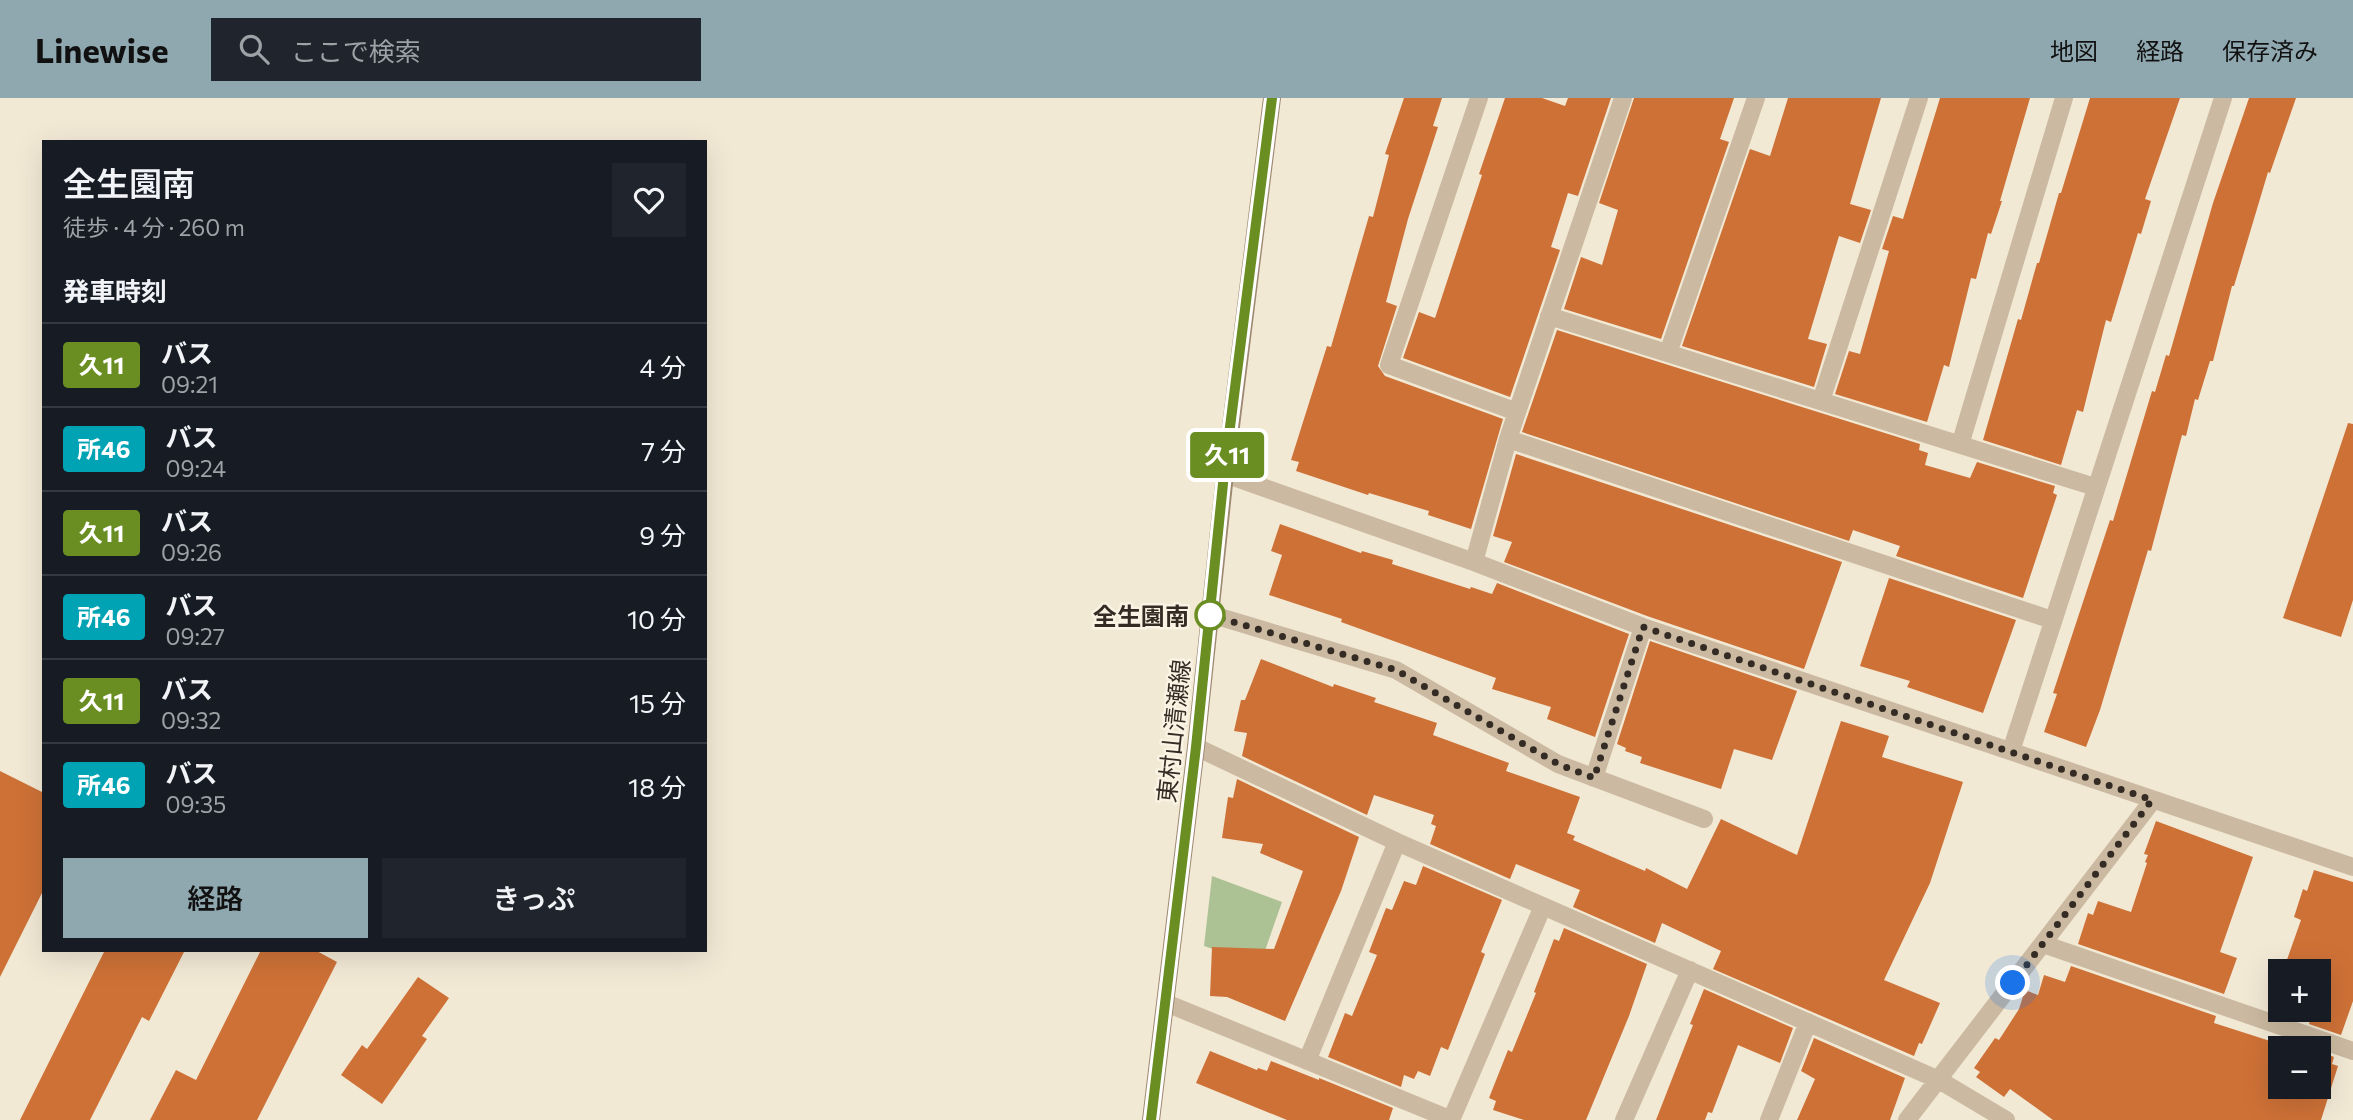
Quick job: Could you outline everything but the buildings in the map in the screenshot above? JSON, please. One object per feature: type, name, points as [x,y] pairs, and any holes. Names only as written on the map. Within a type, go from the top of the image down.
[{"type":"main road","name":"東村山清瀬線","points":[[1151,1120],[1196,747],[1224,474],[1272,98]]},
{"type":"street","points":[[1479,98],[1389,365],[1517,412]]},
{"type":"street","points":[[1475,562],[1508,439],[1623,98]]},
{"type":"street","points":[[1668,353],[1756,98]]},
{"type":"street","points":[[1821,401],[1919,98]]},
{"type":"street","points":[[1960,445],[2064,98]]},
{"type":"street","points":[[2011,751],[2223,98]]},
{"type":"street","points":[[1549,316],[2095,487]]},
{"type":"street","points":[[1508,439],[2052,620]]},
{"type":"street","points":[[1224,474],[1475,562],[1643,627],[2353,867]]},
{"type":"street","points":[[1210,614],[1396,670],[1558,764],[1704,819]]},
{"type":"street","points":[[1594,778],[1643,627]]},
{"type":"street","points":[[1196,747],[1397,842],[1940,1080],[2006,1120]]},
{"type":"street","points":[[1907,1120],[2152,800]]},
{"type":"street","points":[[1307,1061],[1397,842]]},
{"type":"street","points":[[1166,1003],[1451,1120],[1543,906]]},
{"type":"street","points":[[2043,944],[2353,1051]]},
{"type":"street","points":[[1624,1120],[1689,970]]},
{"type":"street","points":[[1769,1120],[1808,1022]]},
{"type":"green space","points":[[1212,876],[1282,902],[1260,965],[1204,946]]},
{"type":"bus line","name":"久11","points":[[1151,1120],[1196,747],[1224,474],[1272,98]]},
{"type":"place","name":"全生園南","points":[[1210,615]]},
{"type":"route","points":[[1210,615],[1396,670],[1558,764],[1594,778],[1643,627],[2152,800],[2013,983]]}]
